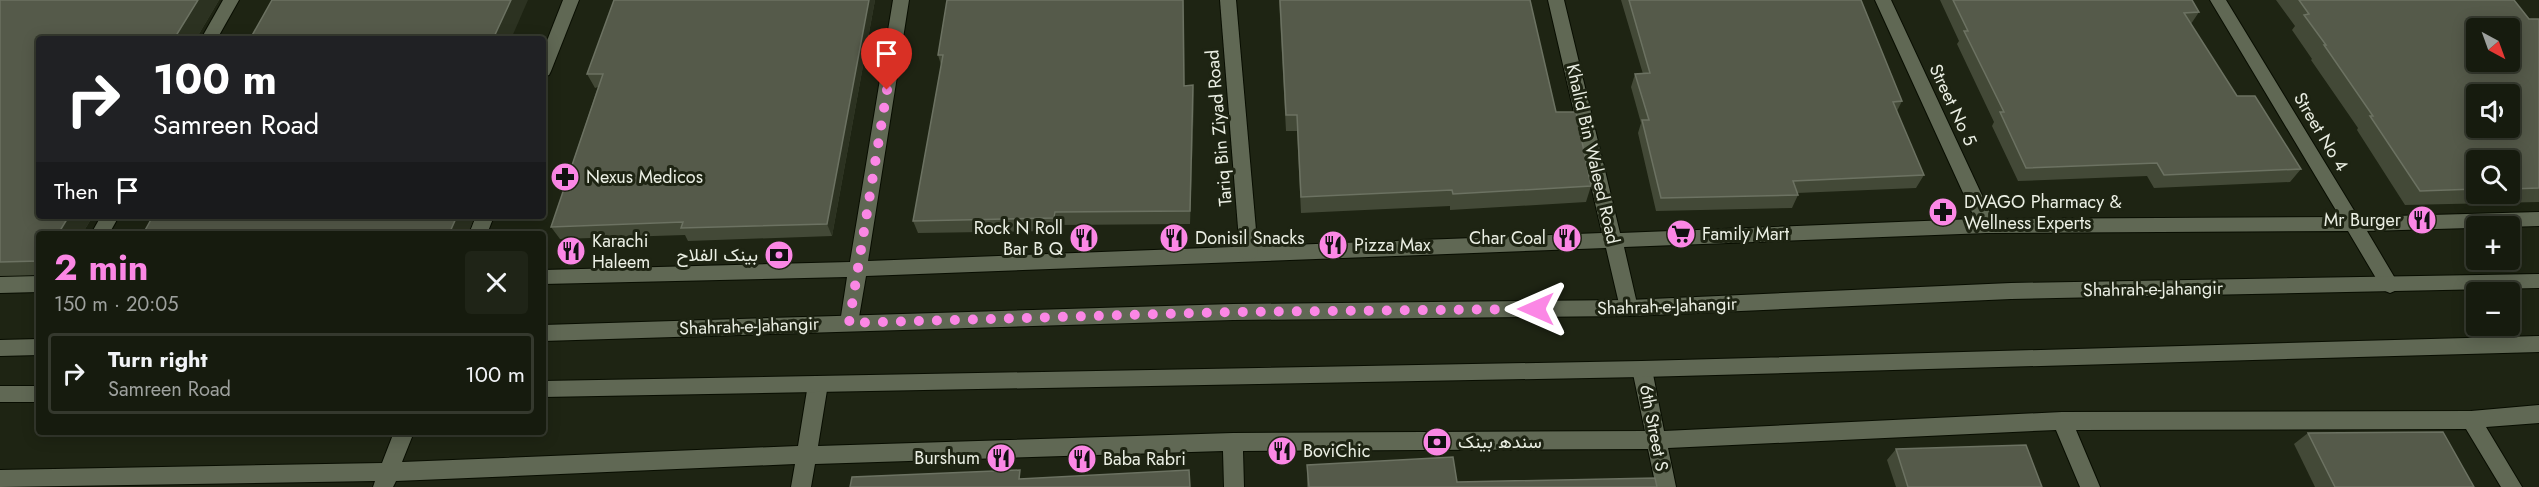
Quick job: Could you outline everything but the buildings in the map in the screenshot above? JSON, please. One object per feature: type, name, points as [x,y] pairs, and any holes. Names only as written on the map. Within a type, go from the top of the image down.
[{"type":"street","points":[[211,36],[231,0]]},
{"type":"street","points":[[546,63],[571,0]]},
{"type":"street","points":[[849,323],[902,0]]},
{"type":"street","name":"Tariq Bin Ziyad Road","points":[[1228,0],[1249,254]]},
{"type":"street","name":"Khalid Bin Waleed Road","points":[[1556,0],[1629,308]]},
{"type":"street","name":"Street No 5","points":[[1883,0],[1988,226]]},
{"type":"street","name":"Street No 4","points":[[2218,0],[2390,285]]},
{"type":"street","points":[[546,277],[857,269],[1988,226],[2354,224],[2539,219]]},
{"type":"street","name":"Shahrah-e-Jahangir","points":[[546,333],[1233,312],[1629,308],[2011,291],[2539,281]]},
{"type":"street","points":[[0,285],[36,284]]},
{"type":"street","points":[[546,389],[1642,369],[2539,344]]},
{"type":"street","points":[[0,348],[36,347]]},
{"type":"street","name":"6th Street S","points":[[1642,369],[1666,487]]},
{"type":"street","points":[[801,487],[818,384]]},
{"type":"street","points":[[0,394],[36,394]]},
{"type":"street","points":[[0,479],[386,479],[806,455],[1233,442],[1656,440],[2062,421],[2471,420],[2539,414]]},
{"type":"street","points":[[2471,420],[2512,487]]},
{"type":"street","points":[[2062,421],[2090,487]]},
{"type":"street","points":[[386,479],[403,435]]},
{"type":"street","points":[[1233,442],[1234,487]]},
{"type":"place","name":"Nexus Medicos","points":[[565,177]]},
{"type":"place","name":"DVAGO Pharmacy & Wellness Experts","points":[[1943,212]]},
{"type":"place","name":"Mr Burger","points":[[2422,220]]},
{"type":"place","name":"Family Mart","points":[[1681,234]]},
{"type":"place","name":"Rock N Roll Bar B Q","points":[[1084,238]]},
{"type":"place","name":"Donisil Snacks","points":[[1174,238]]},
{"type":"place","name":"Char Coal","points":[[1567,238]]},
{"type":"place","name":"Pizza Max","points":[[1333,245]]},
{"type":"place","name":"Karachi Haleem","points":[[571,251]]},
{"type":"place","name":"بینک الفلاح","points":[[779,255]]},
{"type":"place","name":"سندھ بینک","points":[[1437,442]]},
{"type":"place","name":"BoviChic","points":[[1282,451]]},
{"type":"place","name":"Burshum","points":[[1001,458]]},
{"type":"place","name":"Baba Rabri","points":[[1082,459]]},
{"type":"route","points":[[887,90],[849,323],[1233,312],[1536,309]]}]
